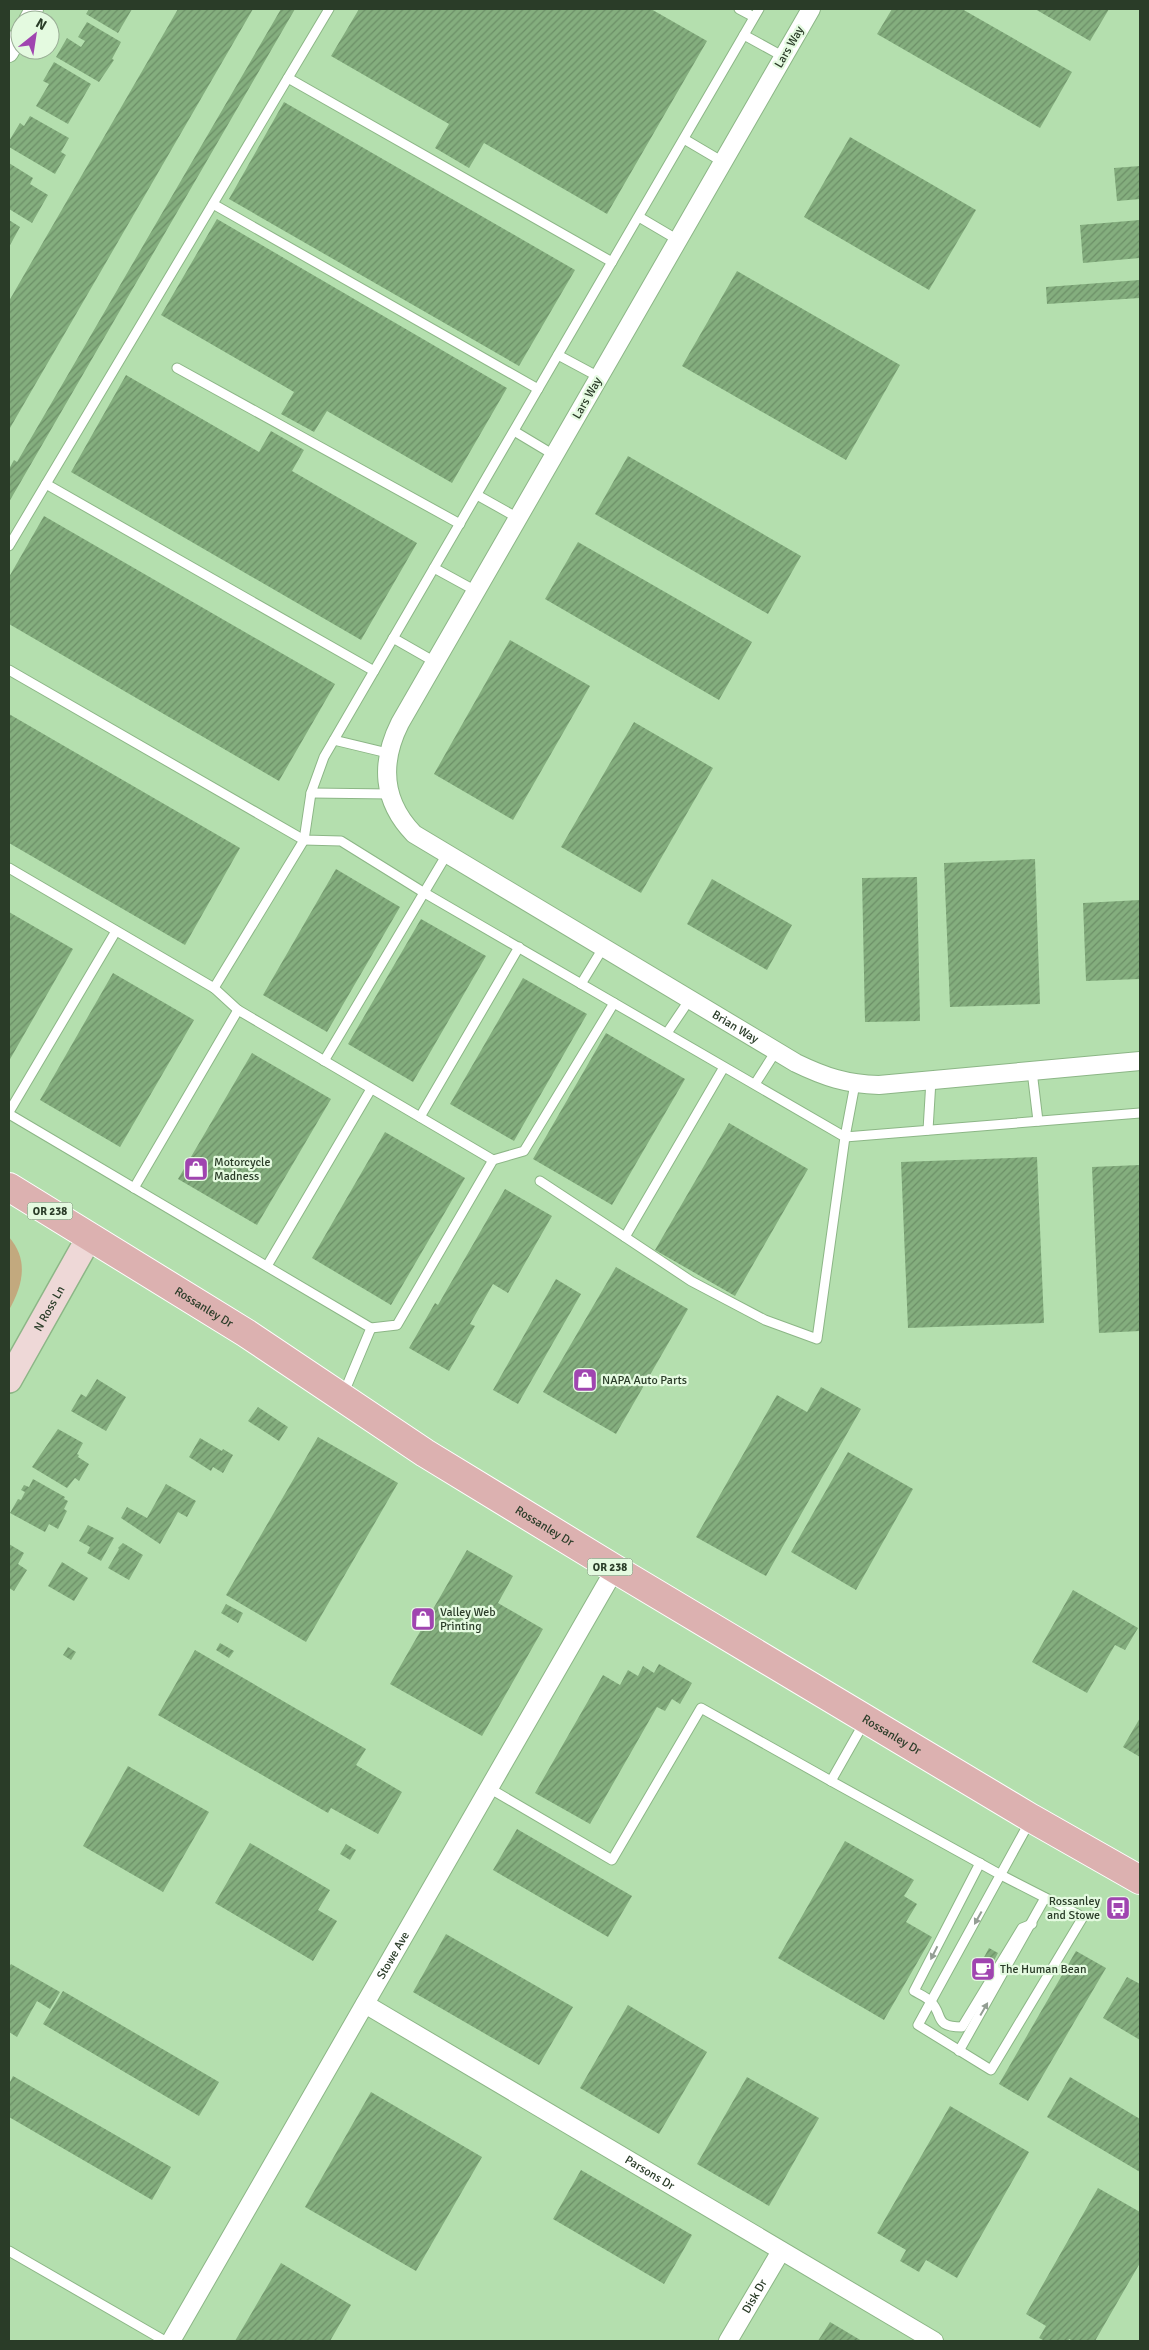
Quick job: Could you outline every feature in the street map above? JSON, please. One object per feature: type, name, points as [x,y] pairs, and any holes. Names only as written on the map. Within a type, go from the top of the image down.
[{"type":"main road","name":"Rossanley Dr","points":[[9,1187],[246,1333],[425,1452],[615,1569],[1031,1818],[1140,1880]]},
{"type":"main road","name":"N Ross Ln","points":[[9,1380],[90,1236]]},
{"type":"street","name":"Lars Way","points":[[391,794],[386,777],[388,753],[390,742],[400,723],[811,9]]},
{"type":"street","name":"Brian Way","points":[[391,794],[403,823],[414,834],[776,1051],[818,1074],[855,1084],[931,1080],[1140,1061]]},
{"type":"street","name":"Stowe Ave","points":[[171,2341],[615,1569]]},
{"type":"street","name":"Parsons Dr","points":[[365,2004],[934,2341]]},
{"type":"street","name":"Disk Dr","points":[[728,2341],[781,2251]]},
{"type":"lane","points":[[9,546],[329,9]]},
{"type":"lane","points":[[739,9],[754,17]]},
{"type":"lane","points":[[214,988],[304,840],[311,793],[324,757],[759,9]]},
{"type":"lane","points":[[744,35],[784,57]]},
{"type":"lane","points":[[288,78],[612,262]]},
{"type":"lane","points":[[684,138],[723,162]]},
{"type":"lane","points":[[213,204],[538,389]]},
{"type":"lane","points":[[638,217],[678,240]]},
{"type":"lane","points":[[558,355],[599,377]]},
{"type":"lane","points":[[177,368],[460,524]]},
{"type":"lane","points":[[514,431],[554,455]]},
{"type":"lane","points":[[46,484],[374,671]]},
{"type":"lane","points":[[477,495],[518,518]]},
{"type":"lane","points":[[434,568],[476,591]]},
{"type":"lane","points":[[393,638],[434,662]]},
{"type":"lane","points":[[9,670],[304,840],[341,841],[423,892],[845,1136],[1140,1113]]},
{"type":"lane","points":[[334,740],[388,753]]},
{"type":"lane","points":[[311,793],[391,794]]},
{"type":"lane","points":[[324,1061],[447,854]]},
{"type":"lane","points":[[9,868],[214,988],[238,1010],[493,1160]]},
{"type":"lane","points":[[116,930],[9,1113],[371,1328],[397,1325],[493,1160],[524,1151],[614,1003]]},
{"type":"lane","points":[[420,1117],[519,948]]},
{"type":"lane","points":[[581,984],[603,948]]},
{"type":"lane","points":[[666,1033],[690,999]]},
{"type":"lane","points":[[134,1188],[238,1010]]},
{"type":"lane","points":[[754,1084],[776,1051]]},
{"type":"lane","points":[[625,1237],[724,1066]]},
{"type":"lane","points":[[1032,1070],[1038,1121]]},
{"type":"lane","points":[[928,1130],[931,1080]]},
{"type":"lane","points":[[540,1181],[691,1281],[765,1320],[817,1339],[845,1136],[855,1084]]},
{"type":"lane","points":[[267,1266],[371,1089]]},
{"type":"lane","points":[[342,1397],[371,1328]]},
{"type":"lane","points":[[489,1788],[612,1860],[702,1708],[1001,1875],[1083,1917],[991,2070],[918,2026],[1001,1875],[1031,1818]]},
{"type":"lane","points":[[832,1781],[866,1718]]},
{"type":"lane","points":[[980,1863],[914,1991],[932,2002],[939,2019],[950,2027],[962,2027],[1022,1928],[1032,1924]]},
{"type":"lane","points":[[959,2051],[1045,1898]]},
{"type":"lane","points":[[9,2251],[166,2341]]},
{"type":"shaded area","points":[[9,1237],[19,1255],[22,1273],[18,1291],[9,1310]]},
{"type":"building","points":[[89,9],[132,9],[118,33],[86,14]]},
{"type":"building","points":[[178,9],[253,9],[10,428],[9,301]]},
{"type":"building","points":[[281,9],[295,9],[9,502],[9,469],[14,460],[17,462]]},
{"type":"building","points":[[359,9],[651,9],[707,41],[607,214],[484,143],[469,168],[435,148],[449,124],[331,56]]},
{"type":"building","points":[[892,9],[962,9],[1072,72],[1040,128],[877,34]]},
{"type":"building","points":[[1035,9],[1109,9],[1090,41]]},
{"type":"building","points":[[87,22],[121,42],[112,59],[114,60],[99,82],[60,59],[60,50],[67,38],[81,47],[85,41],[78,37]]},
{"type":"building","points":[[54,62],[91,84],[68,124],[36,106],[49,84],[43,81]]},
{"type":"building","points":[[284,102],[575,270],[519,366],[229,199]]},
{"type":"building","points":[[30,116],[69,138],[61,152],[66,155],[55,174],[9,147],[9,141],[20,123],[24,126]]},
{"type":"building","points":[[850,137],[976,210],[929,290],[804,217]]},
{"type":"building","points":[[9,163],[33,178],[30,184],[48,195],[32,223],[9,209]]},
{"type":"building","points":[[1140,166],[1140,199],[1117,201],[1114,168]]},
{"type":"building","points":[[217,219],[507,388],[452,483],[327,411],[314,432],[281,414],[294,392],[161,315]]},
{"type":"building","points":[[9,220],[20,227],[9,247]]},
{"type":"building","points":[[1140,220],[1140,258],[1083,263],[1080,225]]},
{"type":"building","points":[[737,271],[900,365],[846,460],[682,366]]},
{"type":"building","points":[[1140,280],[1140,298],[1047,304],[1046,287]]},
{"type":"building","points":[[126,375],[259,452],[271,431],[304,450],[292,471],[417,543],[361,640],[71,472]]},
{"type":"building","points":[[628,456],[801,556],[768,614],[595,514]]},
{"type":"building","points":[[44,516],[335,684],[279,781],[9,624],[9,577]]},
{"type":"building","points":[[578,542],[752,642],[719,700],[545,599]]},
{"type":"building","points":[[510,640],[590,686],[513,820],[434,774]]},
{"type":"building","points":[[9,714],[240,848],[185,945],[9,843]]},
{"type":"building","points":[[634,722],[713,768],[641,893],[561,847]]},
{"type":"building","points":[[1035,859],[1040,1004],[950,1007],[944,863]]},
{"type":"building","points":[[336,869],[400,907],[327,1032],[263,995]]},
{"type":"building","points":[[917,877],[920,1021],[865,1022],[862,878]]},
{"type":"building","points":[[712,879],[792,925],[767,970],[687,924]]},
{"type":"building","points":[[1140,900],[1140,979],[1086,981],[1083,903]]},
{"type":"building","points":[[9,912],[73,949],[9,1061]]},
{"type":"building","points":[[421,919],[486,956],[413,1082],[348,1044]]},
{"type":"building","points":[[113,973],[194,1020],[120,1147],[40,1100]]},
{"type":"building","points":[[523,978],[587,1014],[514,1141],[450,1104]]},
{"type":"building","points":[[606,1033],[685,1079],[612,1205],[533,1159]]},
{"type":"building","points":[[252,1053],[331,1099],[257,1225],[178,1179]]},
{"type":"building","points":[[729,1123],[808,1169],[735,1296],[655,1250]]},
{"type":"building","points":[[385,1132],[465,1178],[391,1305],[312,1258]]},
{"type":"building","points":[[1037,1157],[1044,1323],[908,1328],[901,1162]]},
{"type":"building","points":[[1140,1165],[1140,1331],[1099,1333],[1092,1167]]},
{"type":"building","points":[[505,1189],[552,1216],[508,1293],[493,1284],[470,1324],[475,1326],[449,1371],[409,1348],[435,1303],[438,1305]]},
{"type":"building","points":[[616,1267],[688,1309],[616,1434],[543,1392]]},
{"type":"building","points":[[556,1279],[581,1294],[518,1404],[493,1390]]},
{"type":"building","points":[[97,1379],[126,1397],[106,1431],[71,1411],[81,1394],[86,1397]]},
{"type":"building","points":[[821,1387],[861,1409],[766,1576],[696,1537],[777,1395],[807,1412]]},
{"type":"building","points":[[258,1407],[288,1427],[279,1441],[248,1421]]},
{"type":"building","points":[[58,1429],[83,1443],[77,1454],[79,1455],[78,1457],[89,1464],[79,1481],[75,1478],[67,1488],[32,1467]]},
{"type":"building","points":[[318,1437],[398,1483],[306,1642],[226,1595]]},
{"type":"building","points":[[200,1438],[233,1455],[223,1473],[213,1467],[211,1471],[189,1457]]},
{"type":"building","points":[[848,1452],[913,1489],[856,1590],[791,1552]]},
{"type":"building","points":[[33,1479],[65,1497],[64,1499],[68,1501],[64,1509],[67,1511],[58,1529],[49,1524],[45,1532],[10,1513],[18,1499],[21,1500],[25,1492],[21,1490],[24,1485],[29,1487]]},
{"type":"building","points":[[166,1484],[196,1501],[187,1517],[178,1512],[160,1544],[121,1518],[127,1507],[147,1518]]},
{"type":"building","points":[[88,1525],[114,1538],[101,1561],[87,1553],[90,1547],[79,1541]]},
{"type":"building","points":[[123,1543],[143,1555],[129,1580],[108,1568],[118,1548]]},
{"type":"building","points":[[9,1544],[24,1553],[18,1564],[27,1570],[14,1591],[9,1588]]},
{"type":"building","points":[[467,1550],[513,1576],[498,1603],[543,1629],[482,1736],[390,1684]]},
{"type":"building","points":[[62,1562],[88,1578],[74,1601],[48,1586]]},
{"type":"building","points":[[1073,1590],[1138,1628],[1125,1650],[1115,1645],[1087,1693],[1032,1662]]},
{"type":"building","points":[[226,1604],[243,1613],[238,1623],[221,1613]]},
{"type":"building","points":[[220,1643],[234,1651],[229,1658],[216,1650]]},
{"type":"building","points":[[68,1647],[76,1652],[71,1660],[63,1655]]},
{"type":"building","points":[[195,1650],[366,1749],[356,1765],[402,1792],[378,1834],[331,1808],[328,1813],[158,1715]]},
{"type":"building","points":[[659,1664],[692,1683],[680,1704],[672,1699],[665,1711],[657,1707],[590,1824],[535,1793],[603,1675],[620,1685],[628,1670],[638,1676],[643,1666],[654,1673]]},
{"type":"building","points":[[1140,1718],[1140,1757],[1123,1747]]},
{"type":"building","points":[[128,1766],[209,1812],[163,1892],[83,1846]]},
{"type":"building","points":[[517,1829],[632,1896],[608,1937],[493,1870]]},
{"type":"building","points":[[845,1841],[914,1880],[904,1896],[917,1904],[906,1922],[932,1937],[884,2020],[778,1958]]},
{"type":"building","points":[[250,1843],[330,1890],[318,1910],[337,1921],[313,1961],[215,1903]]},
{"type":"building","points":[[346,1844],[356,1850],[350,1860],[340,1854]]},
{"type":"building","points":[[446,1934],[573,2007],[539,2065],[413,1992]]},
{"type":"building","name":"The Human Bean","points":[[989,1948],[998,1953],[983,1981],[974,1976]]},
{"type":"building","points":[[1076,1951],[1106,1968],[1028,2101],[999,2084]]},
{"type":"building","points":[[11,1964],[60,1992],[50,2009],[37,2001],[17,2037],[9,2032],[9,1967]]},
{"type":"building","points":[[1127,1977],[1140,1984],[1140,2040],[1103,2018]]},
{"type":"building","points":[[63,1991],[219,2082],[199,2116],[43,2024]]},
{"type":"building","points":[[628,2005],[707,2052],[659,2134],[580,2088]]},
{"type":"building","points":[[13,2076],[171,2167],[152,2200],[9,2117],[9,2084]]},
{"type":"building","points":[[747,2077],[819,2118],[769,2206],[697,2164]]},
{"type":"building","points":[[1070,2077],[1140,2119],[1140,2172],[1047,2117]]},
{"type":"building","points":[[371,2092],[482,2157],[416,2271],[305,2207]]},
{"type":"building","points":[[950,2106],[1029,2152],[957,2278],[926,2260],[919,2272],[900,2261],[906,2250],[877,2233]]},
{"type":"building","points":[[581,2170],[692,2235],[664,2284],[553,2219]]},
{"type":"building","points":[[1098,2188],[1140,2212],[1140,2263],[1095,2341],[1073,2341],[1069,2339],[1068,2341],[1045,2341],[1039,2338],[1046,2326],[1026,2314]]},
{"type":"building","points":[[281,2263],[351,2305],[330,2341],[235,2341]]},
{"type":"building","points":[[830,2322],[862,2341],[818,2341]]},
{"type":"place","name":"Motorcycle Madness","points":[[196,1169]]},
{"type":"place","name":"NAPA Auto Parts","points":[[585,1380]]},
{"type":"place","name":"Valley Web Printing","points":[[423,1619]]},
{"type":"place","name":"Rossanley and Stowe","points":[[1118,1908]]},
{"type":"place","name":"The Human Bean","points":[[983,1969]]}]
